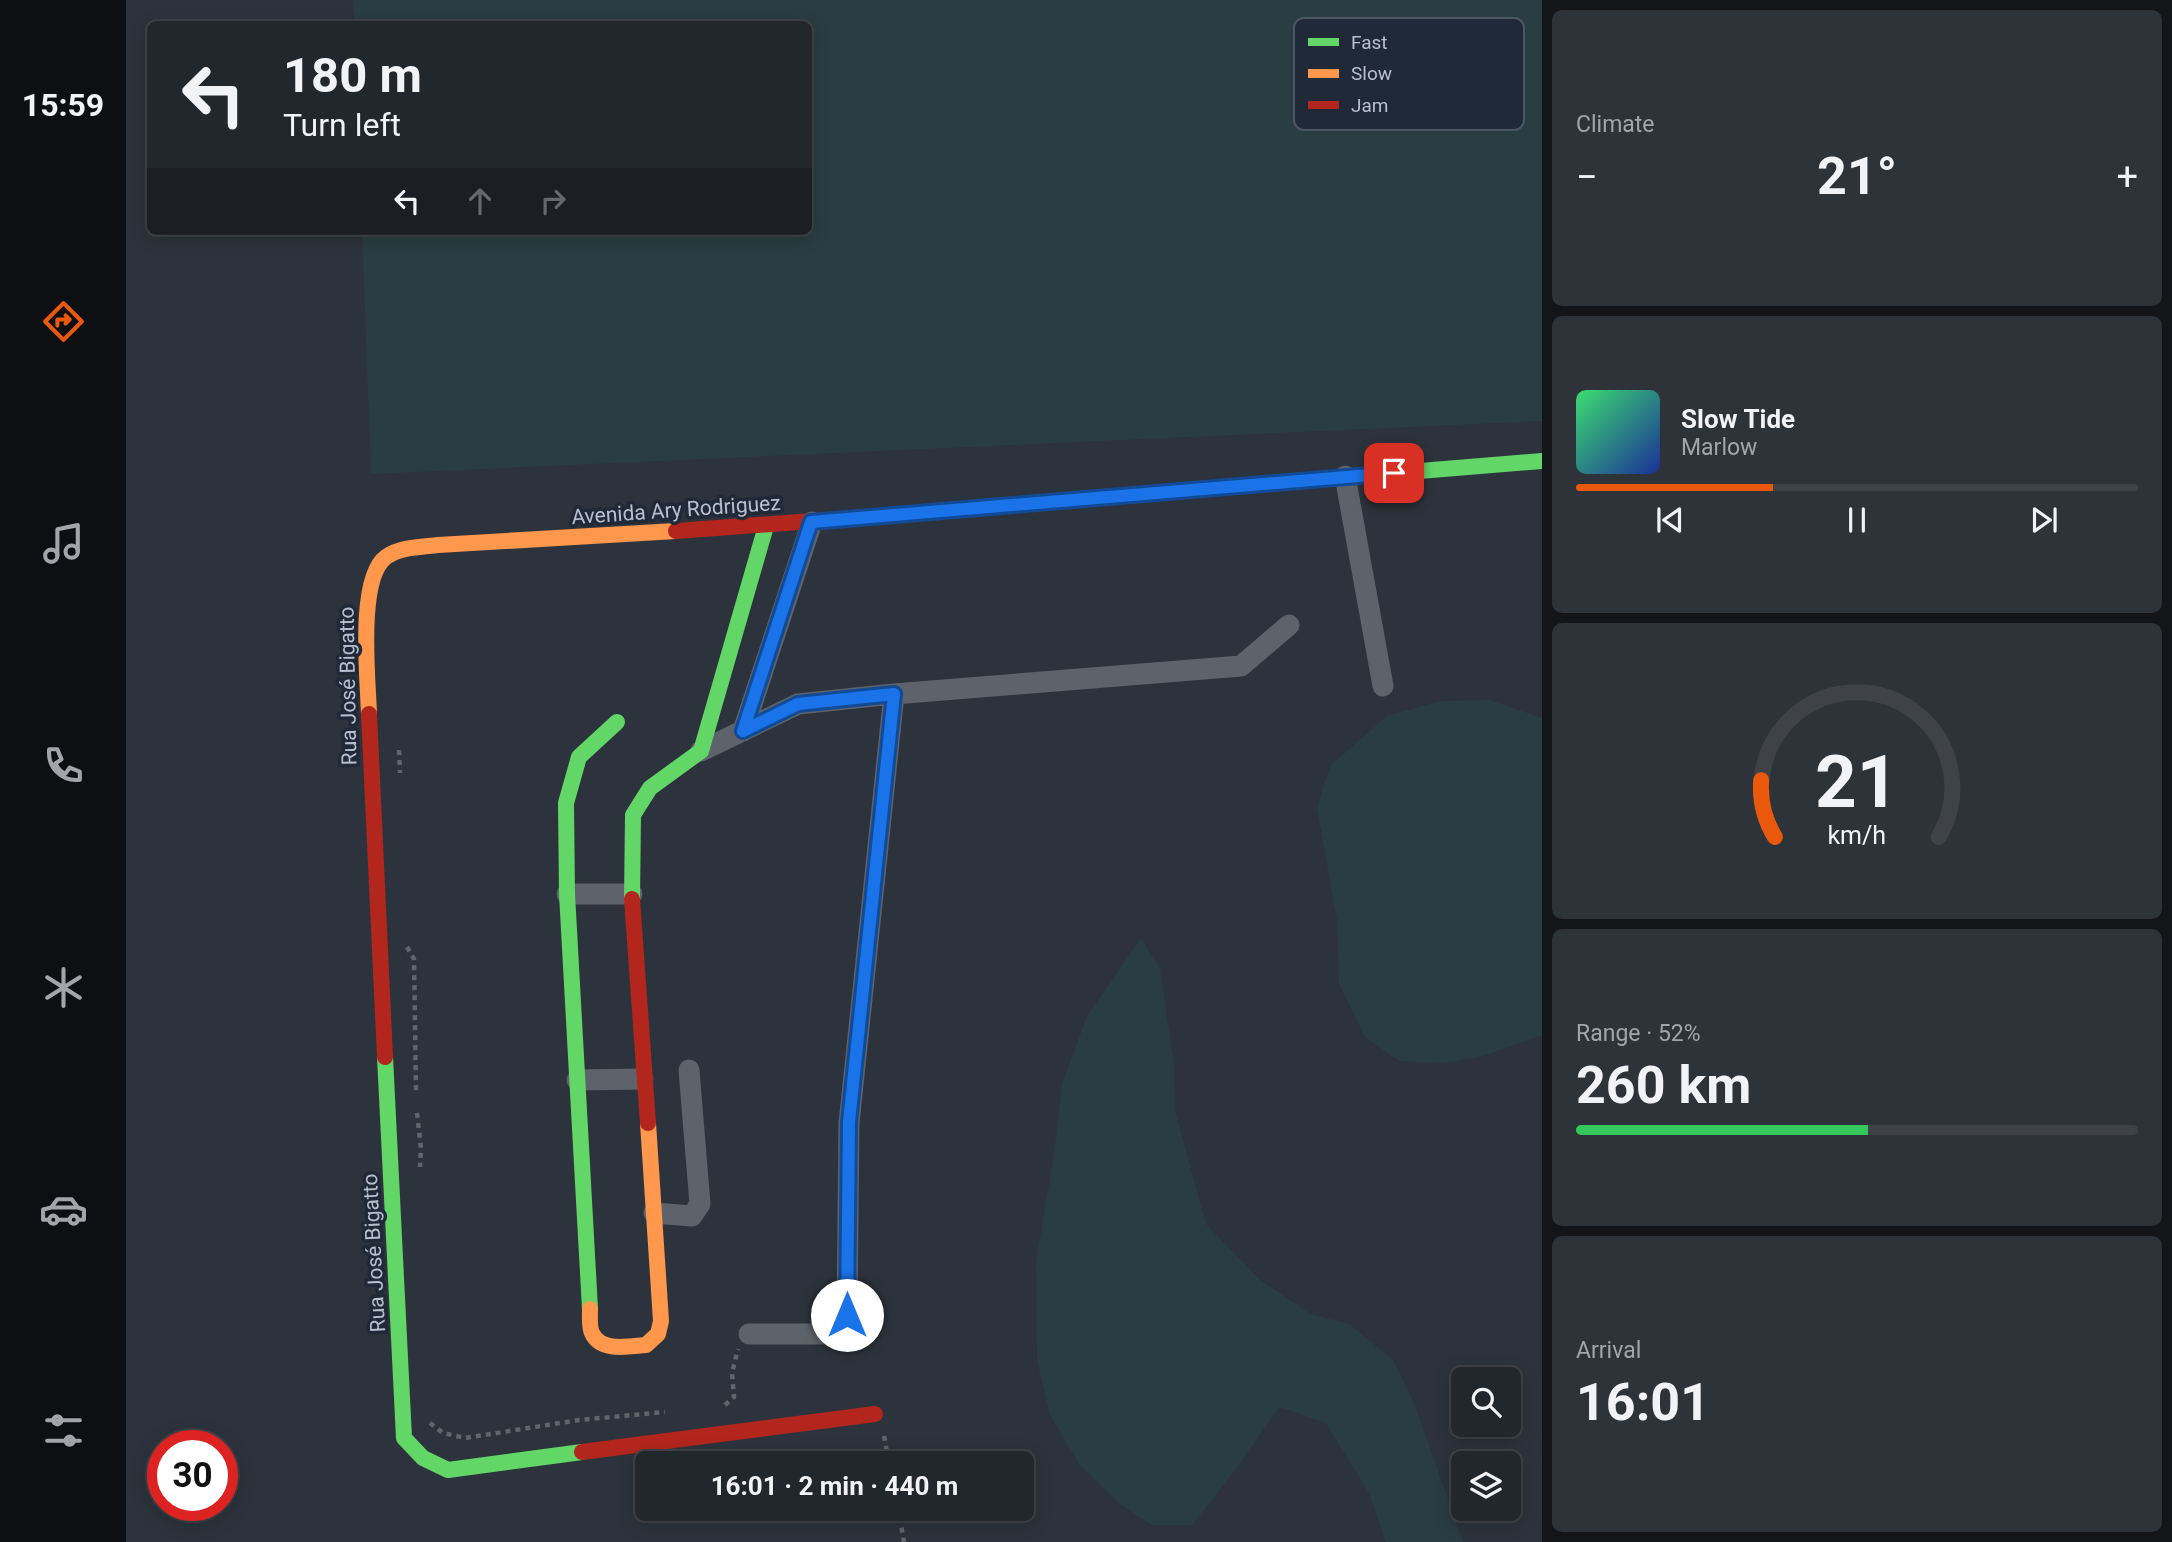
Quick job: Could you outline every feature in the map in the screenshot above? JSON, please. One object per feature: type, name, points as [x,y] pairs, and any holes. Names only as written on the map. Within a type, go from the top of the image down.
[{"type":"street","name":"Avenida Ary Rodriguez","points":[[370,580],[384,557],[402,549],[766,526],[1542,461]]},
{"type":"street","points":[[1345,476],[1383,685]]},
{"type":"street","points":[[743,731],[811,522]]},
{"type":"street","points":[[701,751],[766,526]]},
{"type":"street","name":"Rua José Bigatto","points":[[370,580],[367,604],[370,761],[404,1438],[412,1452],[427,1462],[448,1470],[875,1414]]},
{"type":"street","points":[[617,722],[579,757],[566,803],[567,894],[591,1332],[597,1341],[607,1347],[646,1345],[658,1334],[662,1321],[632,894],[633,815],[650,788],[701,751],[798,704],[1241,666],[1289,625]]},
{"type":"street","points":[[749,1335],[832,1334],[847,1315],[849,1122],[894,694]]},
{"type":"street","points":[[567,894],[632,894]]},
{"type":"street","points":[[654,1213],[692,1216],[700,1204],[690,1070]]},
{"type":"street","points":[[577,1080],[643,1079]]},
{"type":"path","points":[[398,741],[400,775]]},
{"type":"path","points":[[403,940],[414,959],[416,1094]]},
{"type":"path","points":[[417,1108],[421,1148],[419,1172]]},
{"type":"path","points":[[718,1407],[727,1404],[734,1397],[732,1373],[737,1350],[741,1341],[749,1335]]},
{"type":"path","points":[[430,1423],[443,1433],[465,1437],[590,1418],[672,1411]]},
{"type":"path","points":[[900,1521],[904,1542]]},
{"type":"green space","points":[[353,0],[1542,0],[1542,421],[371,474],[362,235],[812,235],[812,21],[354,21]]},
{"type":"green space","points":[[1490,700],[1542,718],[1542,1035],[1483,1056],[1444,1063],[1399,1061],[1365,1037],[1339,984],[1337,920],[1317,808],[1330,766],[1388,715],[1443,701]]},
{"type":"green space","points":[[1141,938],[1160,969],[1174,1064],[1175,1111],[1206,1224],[1259,1279],[1310,1314],[1349,1324],[1393,1360],[1414,1403],[1451,1508],[1451,1521],[1456,1521],[1463,1542],[1386,1542],[1369,1493],[1326,1423],[1279,1407],[1236,1469],[1192,1525],[1152,1525],[1120,1504],[1079,1464],[1050,1415],[1037,1360],[1036,1262],[1054,1154],[1062,1084],[1087,1016]]},
{"type":"traffic: fast","points":[[1274,483],[1542,461]]},
{"type":"traffic: fast","points":[[632,899],[633,815],[650,788],[701,751],[766,526]]},
{"type":"traffic: fast","points":[[590,1309],[567,894],[566,803],[579,757],[617,722]]},
{"type":"traffic: fast","points":[[385,1057],[404,1438],[423,1458],[448,1470],[582,1452]]},
{"type":"traffic: slow","points":[[908,514],[1274,483]]},
{"type":"traffic: slow","points":[[369,714],[366,655],[368,607],[377,568],[386,557],[404,549],[438,545],[676,531]]},
{"type":"traffic: slow","points":[[590,1309],[591,1331],[596,1339],[609,1346],[646,1345],[658,1334],[661,1321],[648,1123]]},
{"type":"traffic: jam","points":[[676,531],[908,514]]},
{"type":"traffic: jam","points":[[369,714],[385,1057]]},
{"type":"traffic: jam","points":[[632,899],[648,1123]]},
{"type":"traffic: jam","points":[[582,1452],[875,1414]]},
{"type":"route","points":[[847,1315],[849,1122],[894,694],[798,704],[743,731],[811,522],[1394,473]]}]
